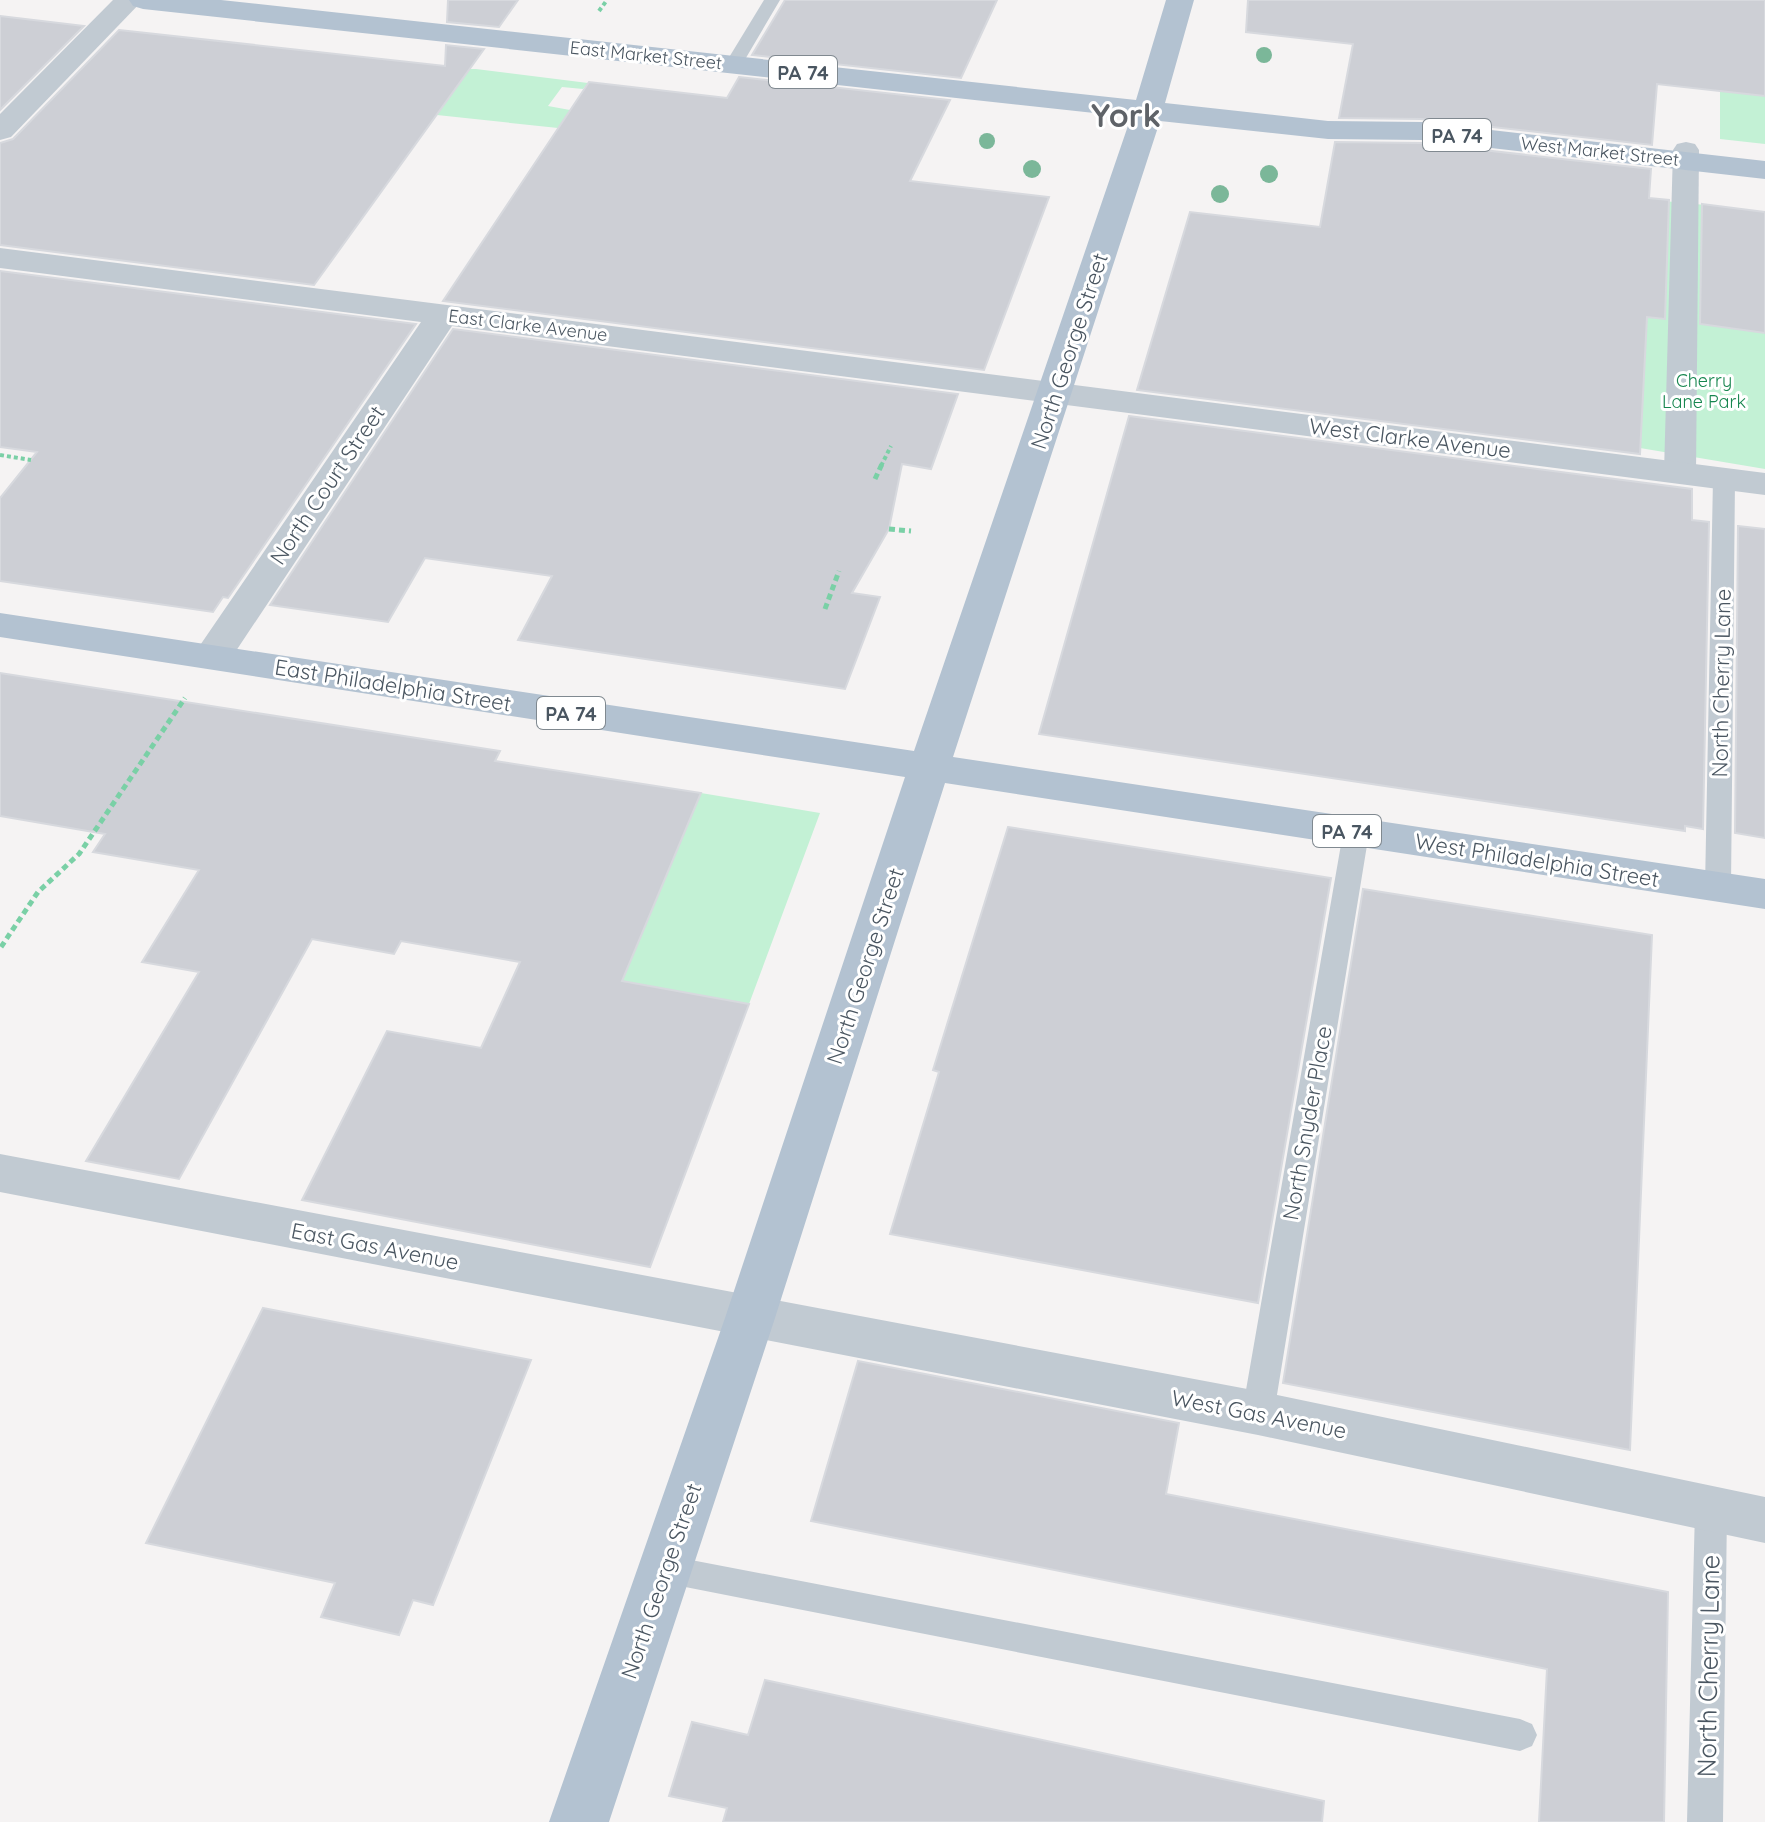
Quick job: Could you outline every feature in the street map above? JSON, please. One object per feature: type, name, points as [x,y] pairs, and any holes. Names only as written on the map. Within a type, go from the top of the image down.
[{"type":"main road","name":"East Market Street","points":[[143,0],[1149,109]]},
{"type":"main road","name":"North George Street","points":[[579,1822],[750,1318],[929,768],[1055,394],[1149,109],[1180,0]]},
{"type":"main road","name":"West Market Street","points":[[1149,109],[1328,130],[1421,131],[1686,155],[1765,170]]},
{"type":"main road","name":"East Philadelphia Street","points":[[0,625],[929,768]]},
{"type":"main road","name":"West Philadelphia Street","points":[[929,768],[1765,894]]},
{"type":"street","points":[[0,131],[129,0]]},
{"type":"street","points":[[1680,472],[1686,155]]},
{"type":"street","name":"East Clarke Avenue","points":[[0,258],[1055,394]]},
{"type":"street","name":"North Court Street","points":[[212,657],[443,314]]},
{"type":"street","name":"West Clarke Avenue","points":[[1055,394],[1765,484]]},
{"type":"street","name":"East Gas Avenue","points":[[0,1173],[750,1318]]},
{"type":"street","name":"West Gas Avenue","points":[[750,1318],[1258,1413],[1765,1520]]},
{"type":"lane","points":[[734,64],[772,0]]},
{"type":"lane","name":"North Cherry Lane","points":[[1718,887],[1724,479]]},
{"type":"lane","name":"North Snyder Place","points":[[1258,1413],[1356,833]]},
{"type":"lane","name":"North Cherry Lane","points":[[1705,1822],[1711,1510]]},
{"type":"lane","points":[[665,1569],[1520,1735]]},
{"type":"path","points":[[875,479],[891,446]]},
{"type":"path","points":[[0,455],[31,460]]},
{"type":"path","points":[[889,529],[911,531]]},
{"type":"path","points":[[825,609],[839,571]]},
{"type":"path","points":[[1,947],[38,892],[79,854],[212,657]]},
{"type":"green space","points":[[470,69],[588,83],[583,89],[562,87],[548,106],[570,110],[558,128],[437,115]]},
{"type":"green space","points":[[1765,86],[1765,144],[1720,139],[1720,91]]},
{"type":"green space","name":"Cherry Lane Park","points":[[1653,200],[1716,206],[1717,326],[1765,333],[1765,469],[1640,448]]},
{"type":"green space","points":[[701,793],[820,813],[749,1004],[622,981]]},
{"type":"building","points":[[448,0],[518,0],[499,27],[447,22]]},
{"type":"building","points":[[785,0],[997,0],[961,78],[752,55]]},
{"type":"building","points":[[1248,0],[1765,0],[1765,96],[1657,84],[1652,145],[1421,119],[1339,118],[1353,44],[1246,32]]},
{"type":"building","points":[[0,16],[84,26],[0,110]]},
{"type":"building","points":[[119,30],[445,66],[446,45],[484,49],[314,285],[0,245],[0,143],[13,139]]},
{"type":"building","points":[[739,77],[950,100],[910,181],[1049,197],[984,370],[443,301],[589,82],[727,98]]},
{"type":"building","points":[[1335,142],[1421,143],[1651,169],[1649,198],[1669,200],[1665,319],[1647,317],[1640,454],[1137,390],[1190,212],[1320,227]]},
{"type":"building","points":[[1702,204],[1765,212],[1765,333],[1700,324]]},
{"type":"building","points":[[0,271],[416,324],[228,598],[223,597],[213,612],[0,581],[0,498],[37,452],[0,447]]},
{"type":"building","points":[[453,329],[958,394],[931,469],[902,464],[889,529],[852,593],[880,597],[845,689],[518,640],[552,576],[425,558],[388,622],[270,605]]},
{"type":"building","points":[[1129,416],[1692,489],[1692,520],[1709,522],[1703,829],[1685,826],[1685,831],[1039,734]]},
{"type":"building","points":[[1738,526],[1765,529],[1765,838],[1735,833]]},
{"type":"building","points":[[0,673],[500,751],[495,761],[701,793],[622,981],[749,1004],[650,1267],[302,1200],[387,1031],[481,1048],[520,962],[401,941],[394,954],[312,939],[179,1179],[86,1161],[199,972],[142,962],[199,870],[93,852],[105,834],[0,816]]},
{"type":"building","points":[[1008,827],[1331,878],[1258,1303],[890,1234],[939,1072],[933,1070]]},
{"type":"building","points":[[1363,889],[1652,935],[1630,1450],[1283,1383]]},
{"type":"building","points":[[263,1308],[531,1360],[433,1605],[413,1600],[399,1635],[321,1617],[335,1583],[146,1543]]},
{"type":"building","points":[[858,1361],[1179,1423],[1166,1494],[1668,1592],[1664,1822],[1539,1822],[1547,1669],[811,1521]]},
{"type":"building","points":[[765,1680],[1324,1801],[1322,1822],[723,1822],[727,1808],[669,1796],[692,1722],[748,1735]]},
{"type":"district","name":"York","points":[[1126,115]]}]
